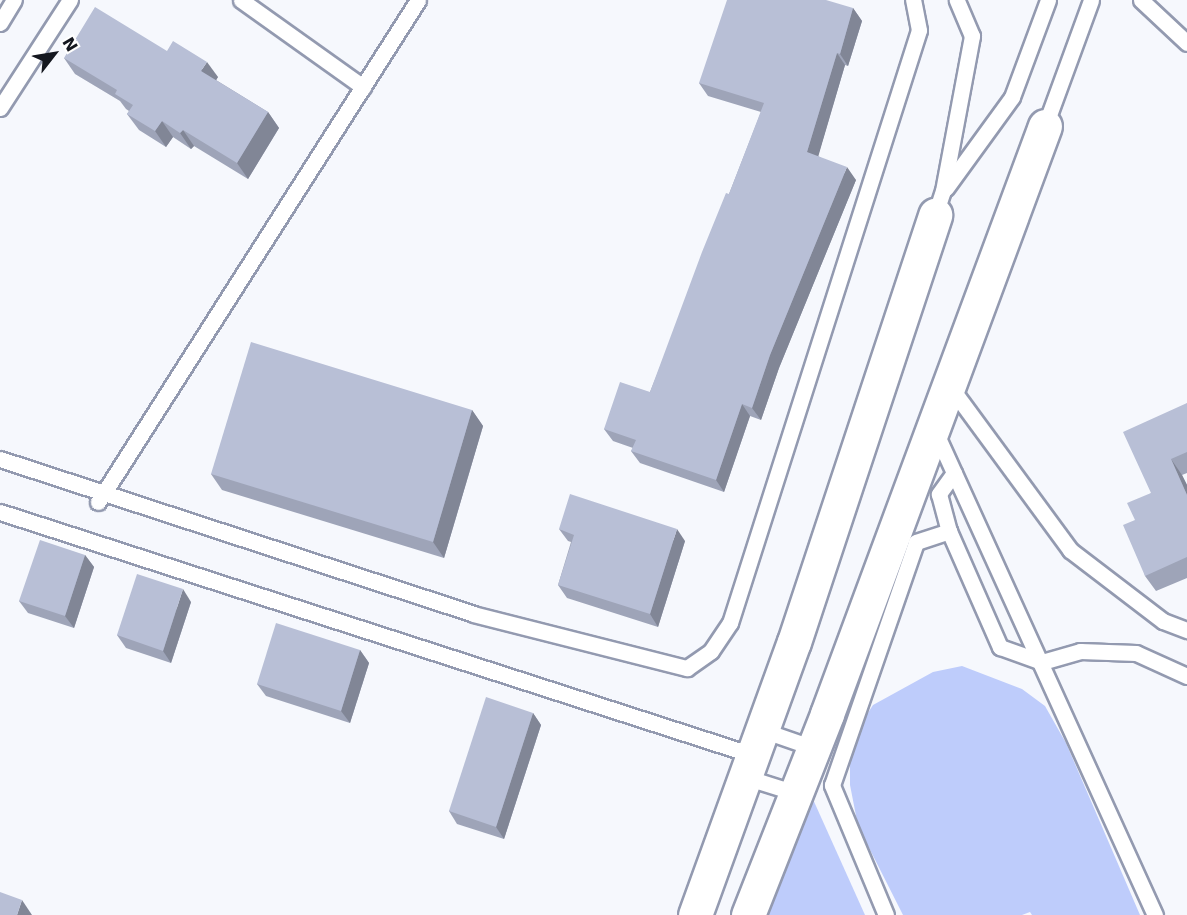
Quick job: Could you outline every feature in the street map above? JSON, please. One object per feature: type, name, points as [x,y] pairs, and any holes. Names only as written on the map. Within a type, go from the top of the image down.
[{"type":"street","points":[[748,915],[814,748],[1045,126]]},
{"type":"street","points":[[695,915],[794,642],[939,203]]},
{"type":"lane","points":[[0,23],[14,0]]},
{"type":"lane","points":[[0,108],[70,0]]},
{"type":"lane","points":[[241,0],[363,87]]},
{"type":"lane","points":[[101,498],[418,0]]},
{"type":"lane","points":[[0,459],[101,498],[473,614],[687,668],[711,651],[730,623],[919,30],[913,0]]},
{"type":"lane","points":[[939,203],[972,36],[957,0]]},
{"type":"lane","points":[[939,203],[1012,97],[1048,0]]},
{"type":"lane","points":[[1045,126],[1091,0]]},
{"type":"lane","points":[[1141,0],[1187,43]]},
{"type":"lane","points":[[949,385],[1070,550],[1163,621],[1187,630]]},
{"type":"lane","points":[[933,428],[1042,662],[1155,915]]},
{"type":"lane","points":[[954,473],[939,494],[949,531],[1000,647],[1042,662],[1080,651],[1136,653],[1187,676]]},
{"type":"lane","points":[[0,512],[753,754],[814,748]]},
{"type":"lane","points":[[886,915],[832,785],[916,542],[949,531]]},
{"type":"lane","points":[[753,754],[796,793]]},
{"type":"shaded area","points":[[962,666],[1022,689],[1045,706],[1066,743],[1140,915],[1032,915],[1030,912],[1022,915],[903,915],[858,826],[850,785],[850,760],[855,733],[873,705],[933,672]]},
{"type":"shaded area","points":[[807,786],[865,915],[759,915]]},
{"type":"building","points":[[727,0],[826,0],[853,8],[807,152],[847,167],[770,355],[752,408],[742,404],[716,480],[631,451],[636,440],[604,429],[620,382],[650,392],[702,252],[726,193],[729,194],[764,103],[699,83]]},
{"type":"building","points":[[95,7],[167,51],[173,41],[207,62],[201,71],[268,112],[237,163],[183,130],[180,133],[162,121],[155,131],[127,114],[133,105],[115,94],[117,90],[64,58]]},
{"type":"building","points":[[251,342],[472,410],[433,542],[211,474]]},
{"type":"building","points":[[1187,403],[1187,452],[1171,459],[1187,495],[1187,557],[1145,576],[1123,525],[1135,520],[1127,503],[1151,493],[1123,432]]},
{"type":"building","points":[[570,494],[677,529],[650,614],[558,585],[574,535],[559,529]]},
{"type":"building","points":[[40,540],[85,555],[65,616],[19,601]]},
{"type":"building","points":[[137,574],[183,589],[163,651],[117,635]]},
{"type":"building","points":[[276,623],[360,650],[341,711],[257,684]]},
{"type":"building","points":[[486,697],[533,713],[496,827],[449,811]]},
{"type":"building","points":[[0,892],[22,900],[17,915],[0,915]]}]
